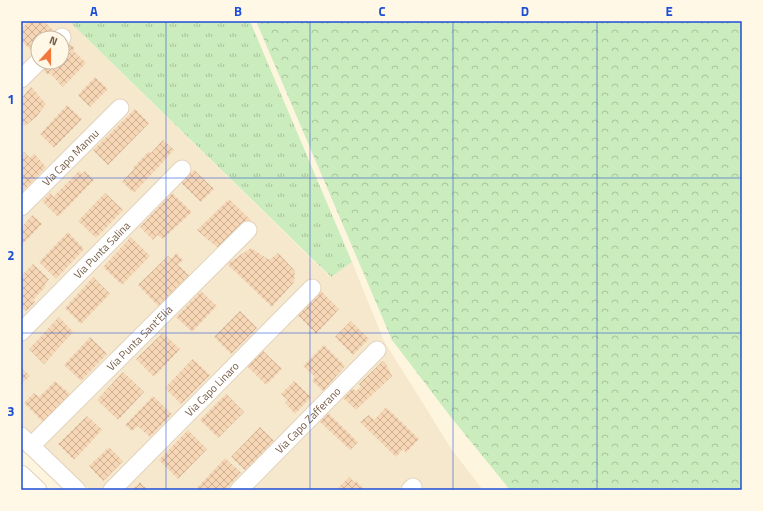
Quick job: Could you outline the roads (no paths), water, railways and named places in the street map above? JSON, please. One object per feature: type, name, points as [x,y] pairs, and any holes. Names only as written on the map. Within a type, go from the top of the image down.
[{"type":"street","points":[[21,79],[30,70]]},
{"type":"street","name":"Via Capo Mannu","points":[[21,207],[120,108]]},
{"type":"street","name":"Via Punta Salina","points":[[21,332],[182,169]]},
{"type":"street","name":"Via Punta Sant'Elia","points":[[26,441],[248,230]]},
{"type":"street","name":"Via Capo Linaro","points":[[112,490],[312,288]]},
{"type":"street","name":"Via Capo Zafferano","points":[[239,490],[377,350]]},
{"type":"street","points":[[26,441],[77,490]]},
{"type":"street","points":[[21,474],[38,490]]}]
